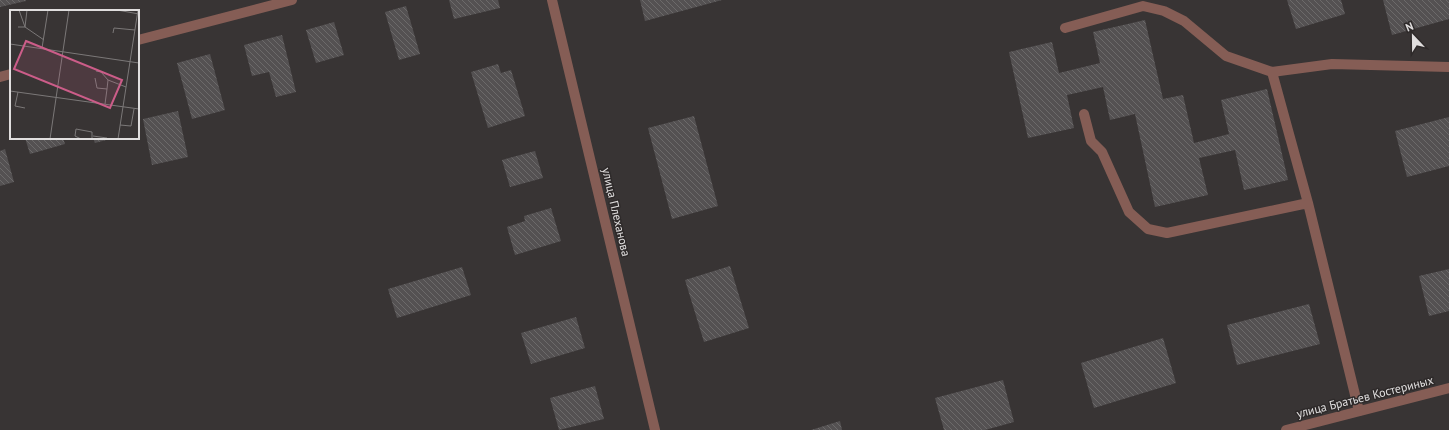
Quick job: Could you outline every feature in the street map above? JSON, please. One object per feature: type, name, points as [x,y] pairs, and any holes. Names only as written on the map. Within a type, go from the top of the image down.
[{"type":"street","points":[[139,40],[253,4],[292,0]]},
{"type":"street","name":"улица Плеханова","points":[[552,0],[655,430]]},
{"type":"street","points":[[1065,28],[1143,6],[1164,11],[1184,21],[1226,56],[1272,72],[1332,64],[1449,67]]},
{"type":"street","points":[[1272,72],[1308,203],[1359,411]]},
{"type":"street","points":[[0,77],[10,74]]},
{"type":"street","points":[[1084,114],[1091,141],[1102,152],[1129,212],[1148,229],[1167,233],[1308,203]]},
{"type":"street","name":"улица Братьев Костериных","points":[[1286,430],[1449,388]]},
{"type":"building","points":[[0,0],[26,0],[26,1],[0,7]]},
{"type":"building","points":[[449,0],[498,0],[500,8],[454,19]]},
{"type":"building","points":[[640,0],[722,0],[645,21]]},
{"type":"building","points":[[1287,0],[1341,0],[1345,14],[1296,29]]},
{"type":"building","points":[[1383,0],[1449,0],[1449,19],[1392,35]]},
{"type":"building","points":[[406,6],[420,54],[399,60],[385,12]]},
{"type":"building","points":[[1145,20],[1163,99],[1183,95],[1194,143],[1229,134],[1221,100],[1267,89],[1288,180],[1244,190],[1235,150],[1199,158],[1208,195],[1155,207],[1135,114],[1110,120],[1103,87],[1067,95],[1074,128],[1028,138],[1009,52],[1052,42],[1059,73],[1100,63],[1093,32]]},
{"type":"building","points":[[334,22],[344,55],[316,63],[306,30]]},
{"type":"building","points":[[282,35],[296,92],[276,97],[269,72],[252,76],[244,45]]},
{"type":"building","points":[[210,54],[225,110],[192,119],[177,63]]},
{"type":"building","points":[[498,64],[501,73],[511,70],[525,116],[488,128],[471,72]]},
{"type":"building","points":[[178,111],[188,157],[152,165],[143,119]]},
{"type":"building","points":[[694,116],[718,206],[672,219],[648,128]]},
{"type":"building","points":[[1449,117],[1449,166],[1407,177],[1395,131]]},
{"type":"building","points":[[25,139],[63,139],[65,144],[30,154]]},
{"type":"building","points":[[93,139],[110,139],[95,143]]},
{"type":"building","points":[[5,149],[14,182],[0,186],[0,151]]},
{"type":"building","points":[[535,151],[543,178],[510,187],[502,160]]},
{"type":"building","points":[[551,208],[561,241],[515,255],[507,227],[525,221],[524,216]]},
{"type":"building","points":[[730,266],[749,328],[704,342],[685,280]]},
{"type":"building","points":[[462,267],[471,295],[397,318],[388,289]]},
{"type":"building","points":[[1449,269],[1449,311],[1429,316],[1419,276]]},
{"type":"building","points":[[1309,304],[1320,344],[1237,365],[1227,325]]},
{"type":"building","points":[[576,317],[585,348],[531,364],[521,333]]},
{"type":"building","points":[[1163,338],[1176,383],[1094,408],[1081,363]]},
{"type":"building","points":[[1003,380],[1014,422],[985,430],[944,430],[935,398]]},
{"type":"building","points":[[595,386],[604,419],[559,430],[550,398]]},
{"type":"building","points":[[840,421],[842,430],[811,430]]}]
